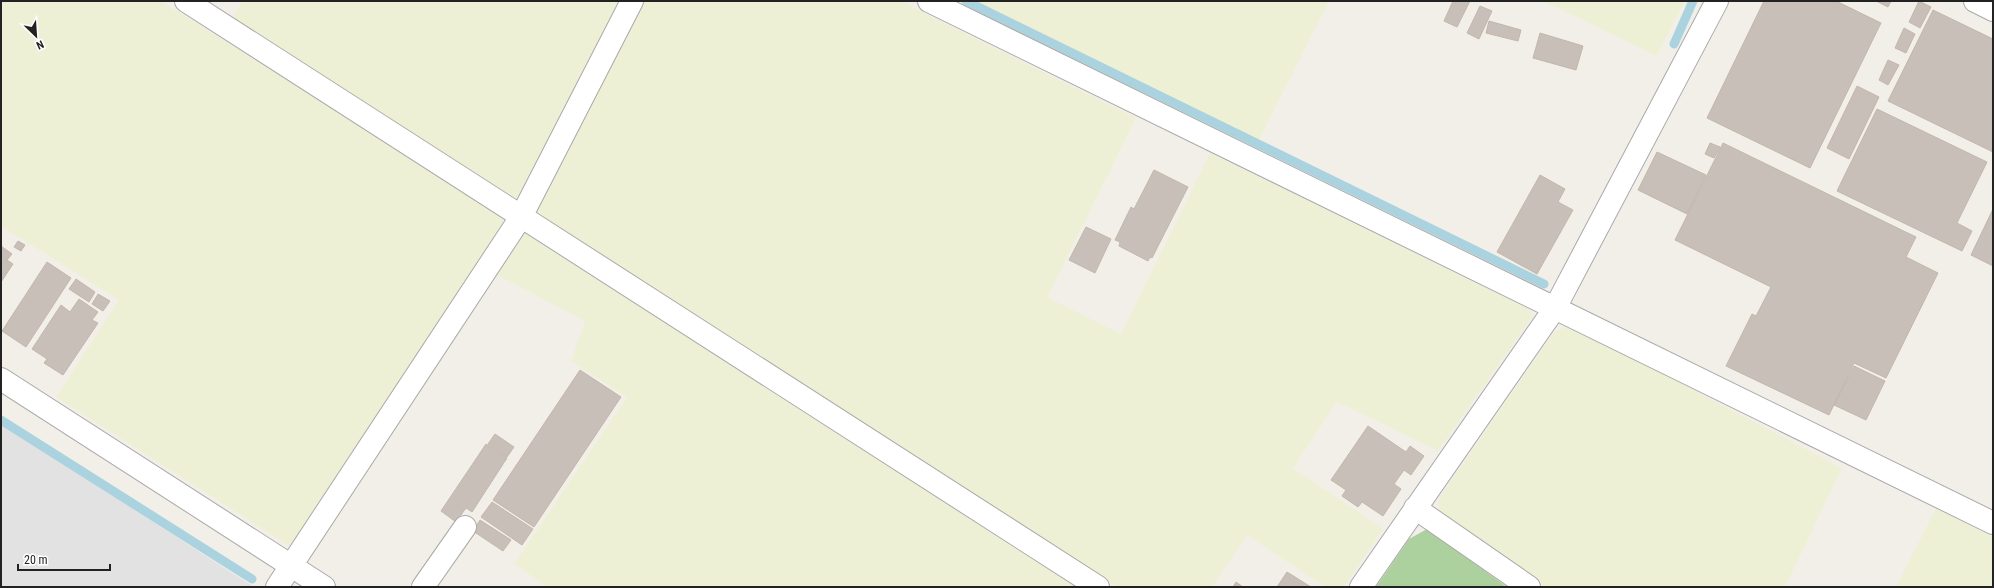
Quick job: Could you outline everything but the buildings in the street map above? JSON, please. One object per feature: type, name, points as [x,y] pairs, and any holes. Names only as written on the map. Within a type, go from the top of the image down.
[{"type":"street","points":[[186,1],[1098,587]]},
{"type":"street","points":[[277,587],[521,217],[632,1]]},
{"type":"street","points":[[929,1],[1993,523]]},
{"type":"street","points":[[1361,587],[1555,308],[1717,1]]},
{"type":"street","points":[[1975,1],[1993,10]]},
{"type":"street","points":[[1,379],[324,587]]},
{"type":"street","points":[[1415,508],[1529,587]]},
{"type":"street","points":[[423,587],[465,527]]},
{"type":"green space","points":[[1,1],[161,1],[499,212],[504,223],[291,547],[56,397],[119,300],[1,226]]},
{"type":"green space","points":[[242,1],[621,1],[517,198],[510,199],[231,23]]},
{"type":"green space","points":[[640,1],[900,1],[1136,118],[1047,297],[1121,334],[1210,153],[1529,309],[1532,317],[1438,451],[1337,402],[1293,468],[1383,529],[1344,587],[1325,587],[1247,535],[1212,587],[1118,587],[535,214],[533,206]]},
{"type":"green space","points":[[975,1],[1329,1],[1259,140]]},
{"type":"green space","points":[[1543,1],[1685,1],[1657,56]]},
{"type":"green space","points":[[524,228],[1078,587],[548,587],[514,564],[627,397],[571,361],[585,321],[494,273]]},
{"type":"green space","points":[[1571,326],[1842,468],[1785,587],[1546,587],[1440,511],[1438,500],[1554,332]]},
{"type":"green space","points":[[1936,508],[1993,537],[1993,587],[1896,587]]},
{"type":"green space","points":[[1427,529],[1507,587],[1376,587],[1409,539]]},
{"type":"shaded area","points":[[1,424],[254,587],[1,587]]},
{"type":"waterway","points":[[966,1],[1544,284]]},
{"type":"waterway","points":[[1674,44],[1693,1]]},
{"type":"waterway","points":[[1,420],[252,579]]}]
